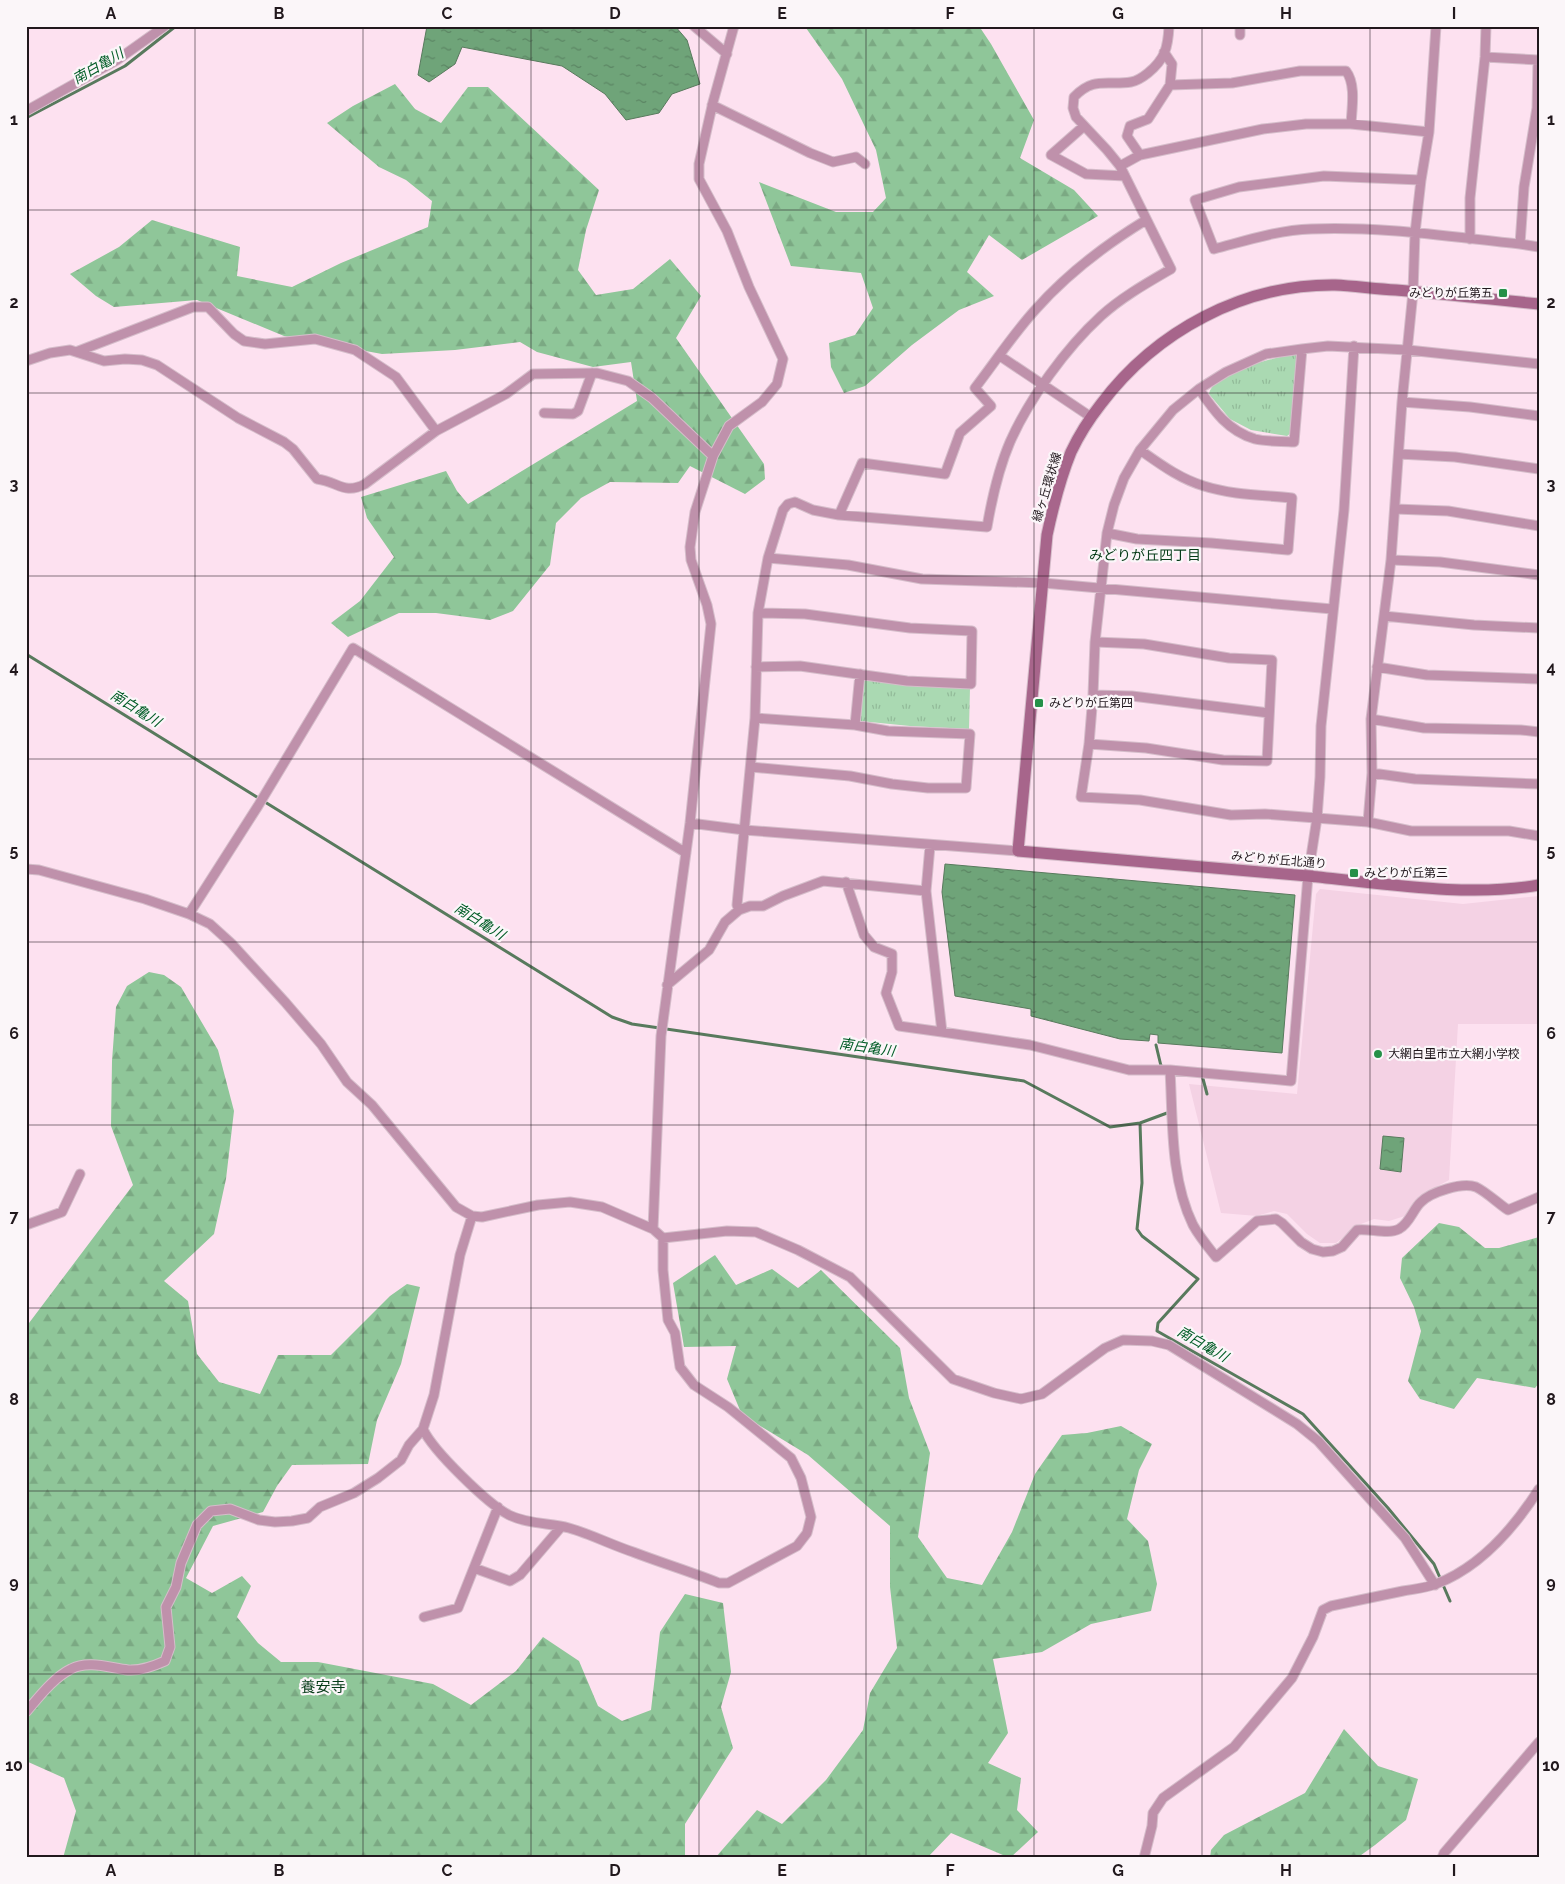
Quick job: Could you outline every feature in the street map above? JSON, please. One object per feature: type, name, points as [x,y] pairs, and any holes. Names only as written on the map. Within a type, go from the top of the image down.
[{"type":"street","points":[[26,111],[117,60],[166,26]]},
{"type":"street","points":[[694,26],[727,54]]},
{"type":"street","points":[[653,1230],[661,1036],[690,823],[710,624],[707,605],[691,560],[690,546],[695,512],[713,456],[730,426],[762,402],[777,384],[783,359],[749,287],[727,231],[699,179],[699,164],[712,105],[734,26]]},
{"type":"street","points":[[739,910],[744,830],[755,718],[758,613],[768,558],[783,510],[788,504],[795,502],[813,510],[839,515],[987,527],[996,484],[1010,442],[1043,385],[1076,341],[1102,315],[1128,295],[1171,269],[1120,166],[1076,118],[1073,108],[1074,97],[1079,92],[1099,82],[1132,82],[1143,77],[1159,63],[1167,47],[1169,26]]},
{"type":"street","points":[[1368,822],[1372,773],[1371,719],[1391,560],[1402,402],[1413,292],[1415,233],[1429,132],[1436,26]]},
{"type":"street","points":[[1470,238],[1470,198],[1485,57],[1486,26]]},
{"type":"street","points":[[1140,155],[1127,136],[1130,126],[1148,119],[1170,86],[1172,64],[1164,52]]},
{"type":"street","points":[[1485,57],[1539,60],[1537,108],[1524,187],[1520,244]]},
{"type":"street","points":[[1170,86],[1232,83],[1300,71],[1346,71],[1350,76],[1353,96],[1351,124]]},
{"type":"street","points":[[712,105],[810,154],[832,162],[856,157],[865,164]]},
{"type":"street","points":[[1120,166],[1140,155],[1264,129],[1306,124],[1351,124],[1429,132]]},
{"type":"street","points":[[1084,126],[1051,155],[1086,174],[1125,176]]},
{"type":"street","points":[[1421,180],[1324,176],[1239,187],[1195,200],[1214,249],[1265,235],[1309,228],[1415,233],[1539,247]]},
{"type":"street","points":[[839,515],[862,463],[945,474],[960,433],[991,406],[974,388],[1035,310],[1087,260],[1146,220]]},
{"type":"street","name":"緑ヶ丘環状線","points":[[1018,851],[1047,535],[1054,502],[1072,451],[1092,417],[1129,371],[1158,345],[1190,323],[1222,308],[1263,294],[1298,288],[1335,285],[1539,304]]},
{"type":"street","points":[[76,352],[193,307],[208,307],[234,334],[244,340],[265,344],[315,339],[355,350],[396,377],[436,431]]},
{"type":"street","points":[[846,882],[864,935],[874,947],[892,954],[892,972],[886,993],[899,1026],[1030,1045],[1129,1070],[1170,1070],[1291,1081],[1308,876],[1317,818],[1321,726],[1344,510],[1354,346]]},
{"type":"street","points":[[1539,364],[1354,346],[1302,349],[1266,354],[1226,372],[1199,389],[1173,410],[1140,450],[1124,478],[1114,505],[1107,533],[1094,642],[1093,695],[1089,744],[1081,798],[1140,800],[1231,815],[1265,814],[1368,822],[1410,831],[1509,831],[1539,836]]},
{"type":"street","points":[[1199,389],[1218,416],[1234,430],[1256,439],[1294,442],[1302,349]]},
{"type":"street","points":[[26,361],[50,352],[70,350],[104,361],[142,360],[157,365],[238,418],[284,442],[293,449],[317,479],[329,481],[346,489],[355,490],[365,484],[436,431],[506,394],[533,374],[592,373],[628,381],[652,398],[713,456]]},
{"type":"street","points":[[1000,356],[1092,417]]},
{"type":"street","points":[[544,413],[572,414],[578,412],[592,373]]},
{"type":"street","points":[[1402,402],[1470,407],[1539,416]]},
{"type":"street","points":[[1107,533],[1137,539],[1288,550],[1292,498],[1236,493],[1204,486],[1178,475],[1140,450]]},
{"type":"street","points":[[1399,454],[1455,457],[1539,469]]},
{"type":"street","points":[[1395,509],[1448,511],[1539,526]]},
{"type":"street","points":[[768,558],[848,565],[922,579],[1043,583],[1332,610]]},
{"type":"street","points":[[1391,560],[1440,562],[1539,575]]},
{"type":"street","points":[[756,667],[800,666],[907,680],[971,684],[972,631],[910,628],[805,614],[758,613]]},
{"type":"street","points":[[1384,616],[1474,625],[1539,628]]},
{"type":"street","points":[[1089,744],[1146,748],[1223,760],[1267,760],[1272,660],[1229,658],[1144,644],[1094,642]]},
{"type":"street","points":[[189,914],[258,806],[354,648],[686,853]]},
{"type":"street","points":[[1377,666],[1427,675],[1539,678]]},
{"type":"street","points":[[855,725],[860,674]]},
{"type":"street","points":[[1093,695],[1132,696],[1269,712]]},
{"type":"street","points":[[751,768],[850,776],[892,784],[928,788],[966,788],[970,734],[888,731],[855,725],[755,718]]},
{"type":"street","points":[[1371,719],[1424,728],[1539,732]]},
{"type":"street","points":[[1372,773],[1415,779],[1539,784]]},
{"type":"street","points":[[690,823],[744,830],[930,846],[1018,851]]},
{"type":"street","points":[[930,846],[926,891],[942,1032]]},
{"type":"street","name":"みどりが丘北通り","points":[[1018,851],[1401,886],[1491,890],[1539,885]]},
{"type":"street","points":[[26,869],[39,870],[145,899],[189,914],[210,924],[231,943],[309,1030],[347,1082],[372,1105],[456,1207],[472,1216],[482,1217],[538,1205],[570,1202],[602,1207],[653,1230],[663,1238],[727,1232],[756,1232],[798,1250],[850,1277],[953,1379],[994,1393],[1021,1399],[1042,1394],[1105,1348],[1124,1340],[1152,1341],[1169,1346],[1297,1424],[1318,1440],[1405,1538],[1435,1585]]},
{"type":"street","points":[[667,986],[709,950],[725,922],[739,910],[750,906],[763,906],[822,880],[926,891]]},
{"type":"street","points":[[1170,1070],[1176,1164],[1184,1199],[1194,1226],[1216,1257],[1257,1222],[1276,1219],[1301,1242],[1312,1249],[1323,1252],[1333,1251],[1342,1247],[1357,1230],[1366,1229],[1388,1232],[1399,1229],[1410,1219],[1420,1202],[1442,1189],[1475,1187],[1508,1210],[1539,1197]]},
{"type":"street","points":[[26,1225],[62,1212],[80,1174]]},
{"type":"street","points":[[26,1712],[59,1676],[73,1668],[88,1665],[130,1670],[153,1667],[165,1661],[170,1647],[166,1607],[176,1587],[181,1563],[196,1525],[211,1511],[230,1509],[259,1520],[275,1522],[308,1518],[320,1507],[354,1493],[378,1478],[401,1460],[409,1445],[423,1430],[434,1395],[460,1255],[472,1216]]},
{"type":"street","points":[[423,1430],[433,1444],[465,1479],[487,1499],[509,1515],[570,1528],[662,1564],[720,1583],[728,1583],[797,1546],[807,1533],[811,1517],[801,1478],[792,1458],[728,1408],[694,1385],[680,1367],[675,1333],[668,1320],[663,1270],[663,1238]]},
{"type":"street","points":[[1144,1858],[1152,1826],[1153,1813],[1163,1798],[1234,1747],[1292,1678],[1313,1637],[1323,1610],[1331,1606],[1435,1585],[1462,1572],[1486,1554],[1527,1508],[1539,1489]]},
{"type":"street","points":[[424,1617],[458,1608],[498,1507]]},
{"type":"street","points":[[474,1568],[510,1581],[520,1575],[561,1526]]},
{"type":"street","points":[[1442,1858],[1444,1853],[1539,1742]]},
{"type":"shaded area","name":"大網白里市立大網小学校","points":[[1320,889],[1463,904],[1539,896],[1539,1024],[1458,1024],[1449,1180],[1427,1192],[1405,1216],[1389,1221],[1374,1219],[1361,1224],[1336,1243],[1320,1243],[1307,1234],[1287,1214],[1274,1211],[1257,1216],[1221,1213],[1189,1084],[1297,1094],[1316,894]]},
{"type":"green space","points":[[802,26],[979,26],[1034,120],[1020,158],[1074,190],[1098,216],[1022,260],[989,235],[967,272],[994,296],[959,310],[912,345],[865,386],[844,393],[831,367],[829,343],[855,335],[873,308],[861,273],[791,266],[759,182],[836,212],[873,212],[886,198],[876,150],[842,79],[806,28]]},
{"type":"green space","points":[[395,84],[415,109],[441,123],[468,87],[488,87],[599,190],[586,230],[578,270],[596,295],[633,289],[670,259],[701,296],[676,338],[764,464],[765,479],[745,494],[690,466],[678,483],[610,482],[581,498],[556,523],[550,565],[513,611],[490,620],[436,613],[399,613],[348,637],[331,623],[360,601],[394,557],[367,518],[361,497],[446,471],[457,491],[468,504],[637,401],[631,362],[593,367],[537,352],[520,342],[455,350],[382,354],[284,336],[197,300],[114,307],[96,296],[70,274],[119,247],[152,220],[240,247],[237,276],[292,287],[341,263],[428,227],[432,201],[406,180],[379,167],[327,123],[353,106]]},
{"type":"green space","points":[[1297,353],[1291,433],[1287,436],[1251,430],[1230,419],[1209,394],[1213,386],[1234,372],[1261,362]]},
{"type":"green space","points":[[864,677],[917,685],[970,688],[969,729],[860,721]]},
{"type":"green space","points":[[149,972],[164,975],[181,987],[218,1050],[234,1111],[226,1179],[214,1234],[164,1281],[188,1301],[197,1354],[219,1382],[260,1394],[278,1355],[331,1355],[390,1296],[407,1284],[420,1287],[401,1364],[377,1420],[368,1464],[292,1465],[277,1486],[263,1512],[213,1526],[186,1578],[212,1593],[242,1576],[251,1586],[237,1617],[258,1643],[281,1662],[318,1662],[433,1684],[471,1705],[516,1671],[543,1637],[579,1661],[598,1706],[622,1721],[651,1710],[660,1632],[685,1594],[723,1603],[731,1672],[721,1707],[733,1748],[685,1824],[685,1858],[63,1858],[76,1811],[64,1778],[26,1761],[26,1327],[133,1185],[111,1126],[112,1061],[116,1007],[127,986]]},
{"type":"green space","points":[[1439,1223],[1459,1227],[1485,1248],[1499,1248],[1539,1237],[1539,1383],[1535,1388],[1477,1378],[1454,1409],[1420,1399],[1408,1381],[1421,1331],[1414,1307],[1400,1278],[1402,1258]]},
{"type":"green space","points":[[715,1255],[736,1285],[772,1269],[798,1288],[821,1270],[900,1348],[909,1398],[930,1453],[918,1537],[947,1578],[982,1585],[1012,1532],[1035,1474],[1062,1435],[1087,1433],[1121,1426],[1152,1444],[1139,1470],[1127,1519],[1148,1541],[1157,1584],[1151,1611],[1091,1624],[1042,1652],[993,1659],[1008,1733],[988,1763],[1021,1778],[1017,1810],[1038,1832],[1010,1858],[951,1833],[927,1858],[715,1858],[757,1810],[782,1824],[826,1780],[863,1730],[870,1693],[897,1648],[890,1587],[890,1526],[808,1455],[742,1415],[727,1379],[736,1346],[684,1347],[673,1283]]},
{"type":"green space","points":[[1344,1729],[1378,1766],[1418,1779],[1406,1820],[1357,1858],[1210,1858],[1211,1850],[1224,1835],[1305,1793]]},
{"type":"water","points":[[427,26],[675,26],[687,40],[700,84],[672,94],[659,113],[626,120],[605,94],[562,66],[462,47],[455,64],[429,82],[418,75]]},
{"type":"water","points":[[945,864],[1295,895],[1282,1053],[1158,1043],[1158,1035],[1150,1034],[1149,1041],[1120,1039],[1031,1016],[1031,1009],[955,996],[942,892]]},
{"type":"water","points":[[1383,1136],[1404,1138],[1401,1172],[1380,1169]]},
{"type":"waterway","name":"南白亀川","points":[[26,118],[125,66],[176,26]]},
{"type":"waterway","name":"南白亀川","points":[[26,654],[612,1017],[632,1024],[1024,1081],[1110,1127],[1140,1123],[1167,1113]]},
{"type":"waterway","points":[[1156,1045],[1162,1066]]},
{"type":"waterway","points":[[1202,1075],[1207,1094]]},
{"type":"waterway","name":"南白亀川","points":[[1140,1123],[1142,1183],[1137,1229],[1142,1236],[1198,1279],[1158,1323],[1157,1331],[1303,1414],[1388,1508],[1434,1564],[1450,1601]]},
{"type":"place","name":"みどりが丘第五","points":[[1503,293]]},
{"type":"place","name":"みどりが丘第四","points":[[1039,703]]},
{"type":"place","name":"みどりが丘第三","points":[[1354,873]]},
{"type":"place","name":"大網白里市立大網小学校","points":[[1378,1054]]},
{"type":"district","name":"みどりが丘四丁目","points":[[1145,555]]},
{"type":"district","name":"養安寺","points":[[323,1687]]}]
